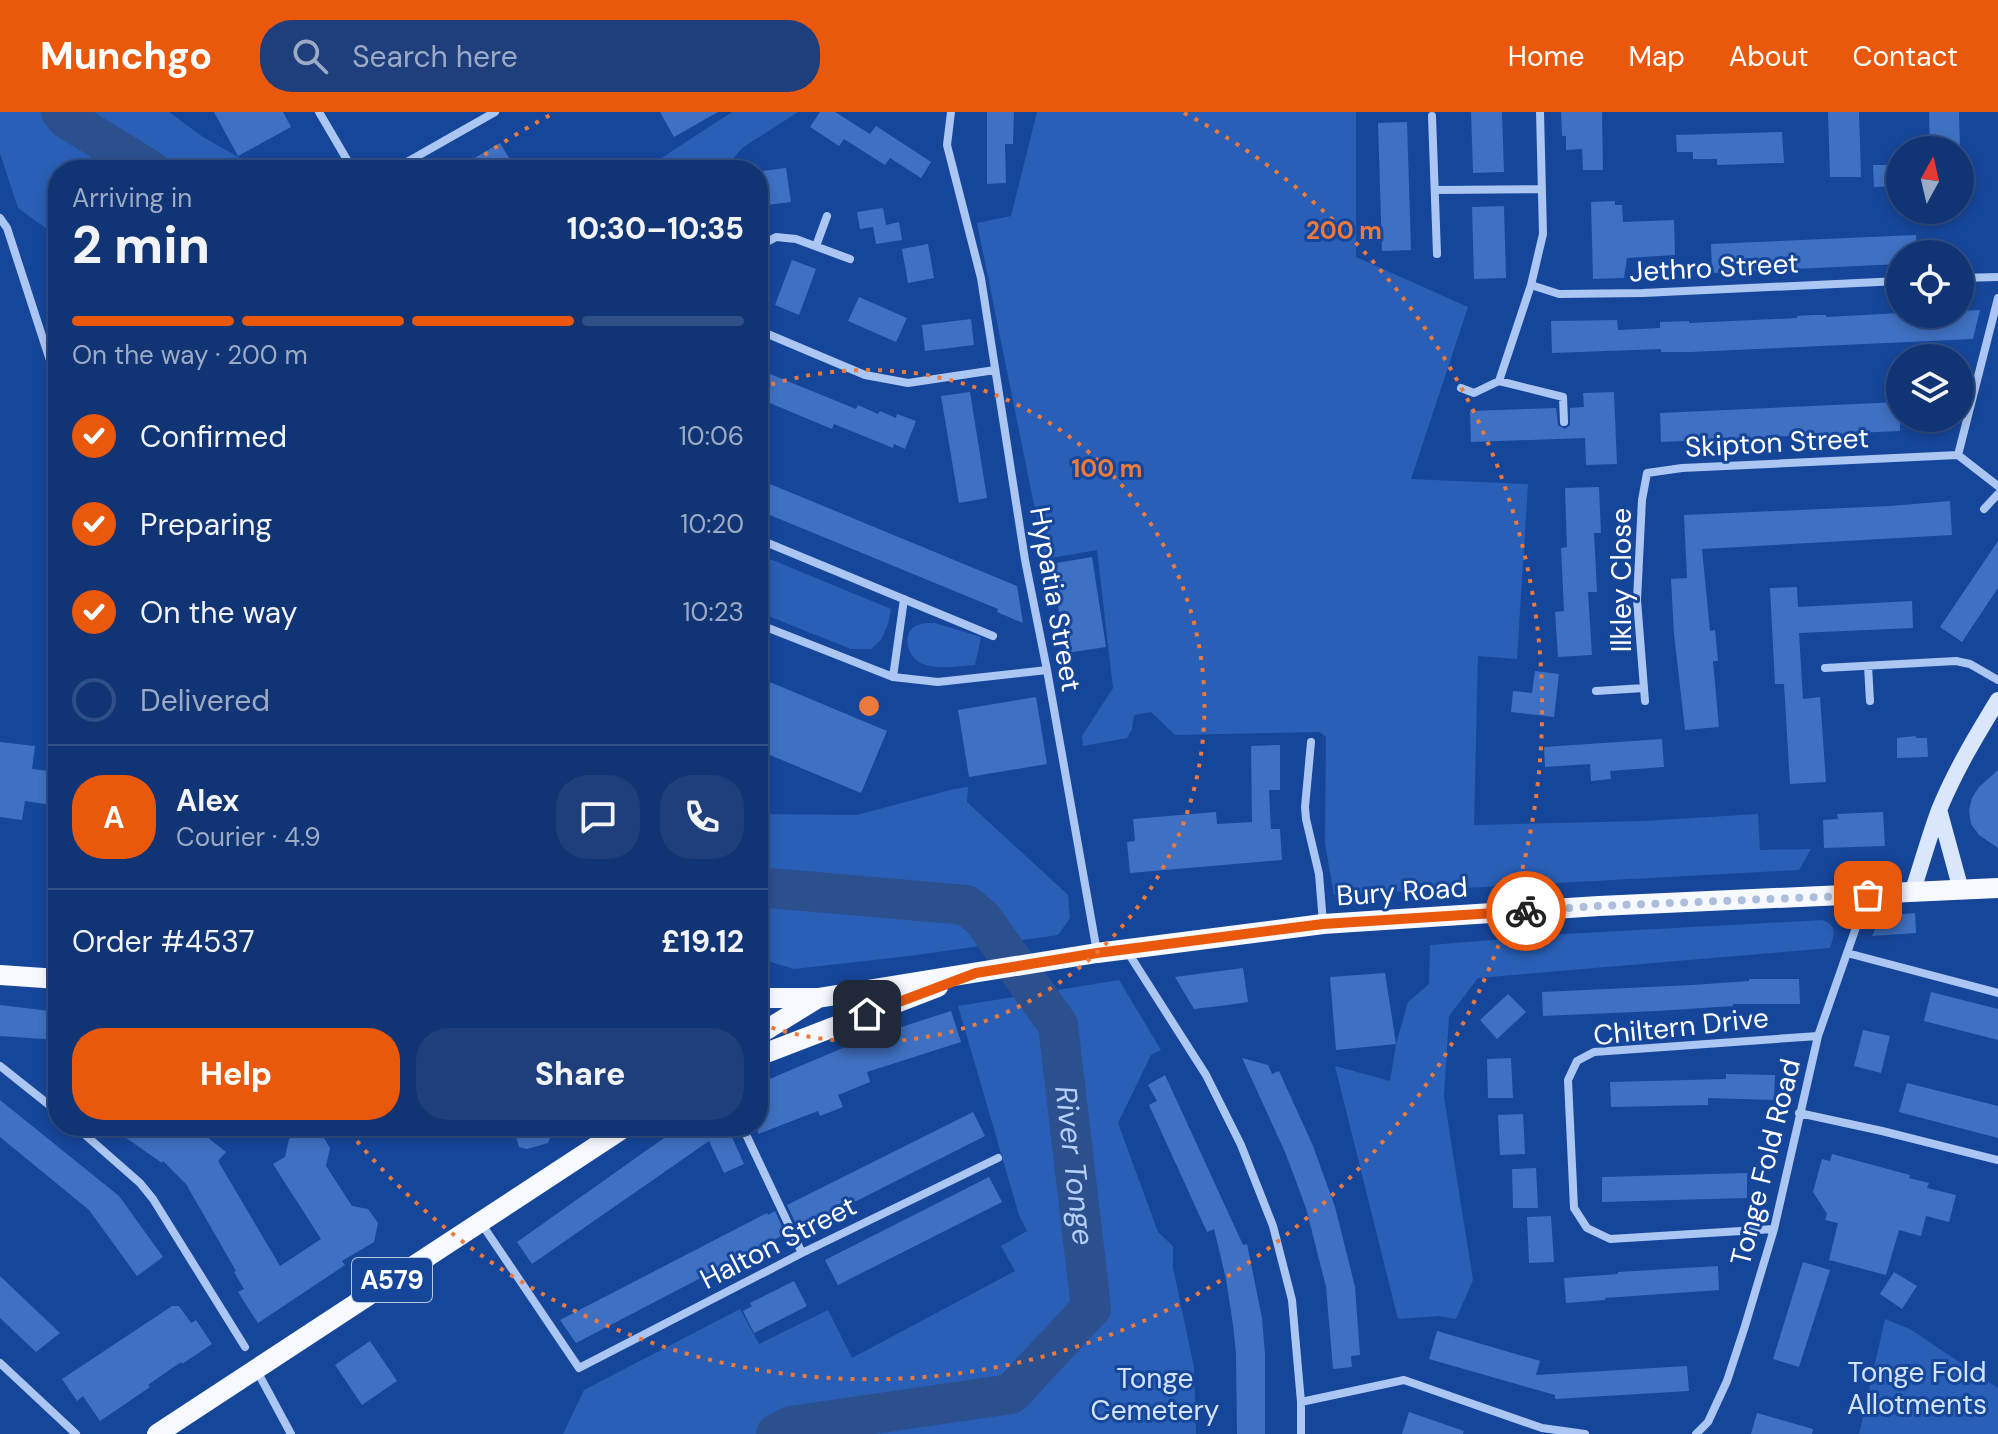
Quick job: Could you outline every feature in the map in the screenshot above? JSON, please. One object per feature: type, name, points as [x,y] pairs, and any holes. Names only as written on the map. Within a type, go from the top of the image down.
[{"type":"main road","points":[[1912,893],[1939,811],[1967,751],[1998,700]]},
{"type":"main road","points":[[1939,811],[1961,890]]},
{"type":"main road","name":"Bury Road","points":[[984,971],[1323,924],[1599,906],[1998,888]]},
{"type":"main road","points":[[768,998],[818,998],[984,971]]},
{"type":"main road","points":[[768,1052],[984,971]]},
{"type":"main road","points":[[0,975],[48,978]]},
{"type":"main road","points":[[768,1029],[818,998]]},
{"type":"main road","name":"A579","points":[[157,1434],[612,1136]]},
{"type":"street","points":[[319,112],[347,160]]},
{"type":"street","points":[[411,160],[495,112]]},
{"type":"street","name":"Hypatia Street","points":[[951,112],[947,145],[981,278],[1025,560],[1097,953]]},
{"type":"street","points":[[1499,381],[1531,285],[1543,234],[1540,112]]},
{"type":"street","points":[[1432,116],[1437,254]]},
{"type":"street","points":[[1435,190],[1542,189]]},
{"type":"street","points":[[816,246],[827,216]]},
{"type":"street","points":[[0,218],[7,228],[48,354]]},
{"type":"street","points":[[768,241],[776,237],[796,239],[850,259]]},
{"type":"street","points":[[1974,278],[1998,277]]},
{"type":"street","name":"Jethro Street","points":[[1531,285],[1559,294],[1886,282]]},
{"type":"street","points":[[1998,298],[1958,455],[1998,486]]},
{"type":"street","points":[[768,334],[865,375],[908,383],[995,370]]},
{"type":"street","points":[[1461,388],[1474,393],[1499,381],[1563,397],[1564,422]]},
{"type":"street","name":"Skipton Street","points":[[1647,473],[1682,468],[1958,455]]},
{"type":"street","name":"Ilkley Close","points":[[1645,701],[1637,600],[1641,515],[1647,473]]},
{"type":"street","points":[[1984,509],[1998,494]]},
{"type":"street","points":[[768,543],[993,636]]},
{"type":"street","points":[[893,677],[904,599]]},
{"type":"street","points":[[768,628],[893,677],[938,682],[1047,670]]},
{"type":"street","points":[[1825,668],[1956,661],[1970,664],[1998,680]]},
{"type":"street","points":[[1868,666],[1870,701]]},
{"type":"street","name":"Ilkley Close","points":[[1596,691],[1644,688]]},
{"type":"street","points":[[1311,742],[1305,807],[1319,874],[1323,924]]},
{"type":"street","name":"Tonge Fold Road","points":[[1696,1434],[1708,1422],[1727,1381],[1774,1229],[1818,1036],[1868,895]]},
{"type":"street","points":[[1127,950],[1206,1075],[1241,1145],[1273,1226],[1292,1300],[1301,1434]]},
{"type":"street","points":[[1847,953],[1998,993]]},
{"type":"street","name":"Chiltern Drive","points":[[1774,1229],[1610,1239],[1587,1228],[1574,1208],[1568,1080],[1577,1061],[1594,1052],[1818,1036]]},
{"type":"street","points":[[0,1066],[48,1104]]},
{"type":"street","points":[[1799,1113],[1998,1160]]},
{"type":"street","points":[[88,1136],[140,1183],[153,1199],[245,1347]]},
{"type":"street","points":[[747,1136],[802,1253]]},
{"type":"street","name":"Halton Street","points":[[480,1222],[579,1368],[802,1253],[998,1158]]},
{"type":"street","points":[[0,1363],[76,1434]]},
{"type":"street","points":[[256,1370],[291,1434]]},
{"type":"street","points":[[1301,1402],[1404,1380],[1542,1428],[1585,1434]]},
{"type":"green space","points":[[0,112],[169,112],[203,137],[243,160],[48,160],[48,230],[18,208],[0,153]]},
{"type":"green space","points":[[732,112],[798,112],[742,148],[732,160],[658,160]]},
{"type":"green space","points":[[1037,112],[1356,112],[1356,257],[1468,307],[1411,479],[1528,484],[1517,659],[1478,656],[1474,825],[1644,821],[1758,814],[1760,850],[1811,849],[1799,870],[1334,895],[1325,844],[1326,737],[1319,732],[1175,735],[1151,712],[1134,715],[1127,738],[1083,746],[1082,736],[1113,688],[1097,550],[1045,559],[977,223],[1011,216]]},
{"type":"green space","points":[[768,558],[891,609],[881,640],[871,649],[851,649],[768,616]]},
{"type":"green space","points":[[927,623],[981,637],[975,665],[936,667],[915,659],[909,650],[908,636],[914,627]]},
{"type":"green space","points":[[968,787],[967,802],[1068,895],[1070,918],[1058,935],[794,969],[768,961],[768,814],[857,815]]},
{"type":"green space","points":[[1822,920],[1833,928],[1830,948],[1478,978],[1449,1016],[1444,1097],[1473,1280],[1456,1319],[1439,1316],[1398,1319],[1335,1066],[1390,1081],[1408,1002],[1429,984],[1430,945]]},
{"type":"green space","name":"Tonge Cemetery","points":[[1119,980],[1161,1050],[1151,1055],[1118,1123],[1158,1232],[1173,1246],[1173,1268],[1194,1367],[1196,1434],[563,1434],[584,1390],[740,1309],[759,1344],[828,1310],[852,1358],[1015,1271],[1001,1246],[1027,1231],[1019,1215],[958,1006]]},
{"type":"green space","name":"Tonge Fold Allotments","points":[[1885,1319],[1910,1329],[1998,1388],[1998,1434],[1859,1434]]},
{"type":"building","points":[[214,112],[283,112],[291,127],[238,156]]},
{"type":"building","points":[[660,112],[718,112],[674,137]]},
{"type":"building","points":[[820,112],[835,112],[870,134],[876,126],[931,162],[921,178],[890,158],[885,165],[844,139],[839,146],[810,127]]},
{"type":"building","points":[[987,112],[1014,112],[1013,144],[1005,144],[1006,183],[987,184]]},
{"type":"building","points":[[1471,112],[1502,112],[1504,172],[1473,173]]},
{"type":"building","points":[[1561,112],[1602,112],[1603,170],[1583,170],[1582,149],[1566,150]]},
{"type":"building","points":[[1828,112],[1859,112],[1861,177],[1830,177]]},
{"type":"building","points":[[1929,112],[1959,112],[1960,136],[1930,136]]},
{"type":"building","points":[[1407,122],[1411,250],[1382,251],[1378,123]]},
{"type":"building","points":[[1782,132],[1784,163],[1717,165],[1717,159],[1693,159],[1693,152],[1677,152],[1676,135]]},
{"type":"building","points":[[500,143],[510,160],[471,160]]},
{"type":"building","points":[[1873,165],[1886,165],[1886,187],[1874,187]]},
{"type":"building","points":[[786,168],[791,202],[768,205],[768,170]]},
{"type":"building","points":[[1615,201],[1615,205],[1622,205],[1623,222],[1674,220],[1675,255],[1627,258],[1624,278],[1593,279],[1591,202]]},
{"type":"building","points":[[1504,206],[1506,278],[1474,279],[1472,207]]},
{"type":"building","points":[[883,208],[886,225],[899,222],[902,240],[876,244],[873,227],[860,229],[857,212]]},
{"type":"building","points":[[1916,235],[1916,240],[1886,240],[1886,265],[1712,273],[1711,244]]},
{"type":"building","points":[[928,244],[934,278],[908,283],[902,249]]},
{"type":"building","points":[[792,260],[816,269],[799,315],[775,305]]},
{"type":"building","points":[[859,297],[907,318],[896,342],[848,321]]},
{"type":"building","points":[[1974,310],[1980,310],[1973,339],[1691,352],[1661,352],[1661,349],[1552,353],[1551,321],[1617,320],[1618,330],[1660,328],[1660,322],[1886,314],[1886,328],[1974,328]]},
{"type":"building","points":[[971,319],[974,345],[925,351],[922,325]]},
{"type":"building","points":[[768,373],[856,409],[858,405],[878,414],[880,411],[896,418],[897,414],[916,421],[905,449],[894,444],[893,448],[834,424],[832,429],[768,402]]},
{"type":"building","points":[[970,392],[987,498],[959,503],[941,396]]},
{"type":"building","points":[[1614,392],[1617,464],[1586,465],[1585,438],[1471,442],[1470,411],[1556,408],[1558,425],[1565,429],[1570,425],[1570,408],[1584,407],[1583,393]]},
{"type":"building","points":[[1886,403],[1886,432],[1661,442],[1660,413]]},
{"type":"building","points":[[768,483],[1017,586],[1023,623],[997,612],[998,609],[768,514]]},
{"type":"building","points":[[1599,487],[1601,533],[1594,533],[1597,592],[1588,592],[1592,655],[1558,657],[1555,612],[1564,611],[1561,548],[1567,547],[1565,488]]},
{"type":"building","points":[[1950,501],[1952,535],[1702,549],[1710,631],[1715,630],[1718,661],[1713,661],[1719,727],[1685,730],[1671,579],[1687,578],[1684,515]]},
{"type":"building","points":[[1998,541],[1998,588],[1962,642],[1940,627]]},
{"type":"building","points":[[1092,557],[1106,647],[1066,653],[1051,564]]},
{"type":"building","points":[[1797,587],[1798,607],[1912,601],[1913,628],[1799,633],[1803,699],[1820,697],[1826,782],[1790,784],[1784,684],[1775,684],[1770,588]]},
{"type":"building","points":[[1535,671],[1559,674],[1554,717],[1511,712],[1513,691],[1532,693]]},
{"type":"building","points":[[768,681],[887,731],[861,793],[768,754]]},
{"type":"building","points":[[1036,697],[1047,764],[969,777],[958,710]]},
{"type":"building","points":[[1897,738],[1927,738],[1928,757],[1897,758]]},
{"type":"building","points":[[1662,739],[1664,767],[1610,771],[1611,779],[1591,781],[1590,764],[1545,767],[1544,747]]},
{"type":"building","points":[[0,742],[35,746],[32,769],[48,771],[48,804],[25,801],[22,820],[0,817]]},
{"type":"building","points":[[1280,745],[1280,790],[1269,790],[1271,829],[1280,829],[1282,860],[1130,873],[1127,842],[1135,841],[1133,819],[1216,812],[1217,824],[1252,822],[1251,746]]},
{"type":"building","points":[[1998,770],[1998,848],[1979,835],[1971,824],[1969,810],[1979,787]]},
{"type":"building","points":[[1883,812],[1885,846],[1824,848],[1823,820],[1838,819],[1837,814]]},
{"type":"building","points":[[1915,913],[1916,933],[1872,936],[1881,916]]},
{"type":"building","points":[[1243,968],[1248,1002],[1228,1005],[1194,1009],[1175,977]]},
{"type":"building","points":[[1385,973],[1396,1044],[1336,1050],[1330,977]]},
{"type":"building","points":[[1749,979],[1799,979],[1800,1004],[1733,1004],[1543,1016],[1542,992],[1692,985]]},
{"type":"building","points":[[1931,992],[1998,1009],[1998,1040],[1924,1021]]},
{"type":"building","points":[[1508,994],[1526,1012],[1497,1039],[1480,1020]]},
{"type":"building","points":[[0,1005],[48,1011],[48,1039],[0,1036]]},
{"type":"building","points":[[951,1011],[961,1042],[867,1072],[870,1082],[838,1095],[843,1107],[820,1116],[818,1111],[768,1130],[768,1080],[864,1039]]},
{"type":"building","points":[[1863,1030],[1890,1036],[1881,1073],[1854,1066]]},
{"type":"building","points":[[1242,1058],[1268,1065],[1272,1074],[1279,1071],[1313,1146],[1335,1207],[1355,1287],[1360,1355],[1351,1356],[1352,1367],[1333,1369],[1326,1287],[1306,1208],[1285,1152]]},
{"type":"building","points":[[1511,1058],[1513,1098],[1488,1098],[1487,1059]]},
{"type":"building","points":[[1726,1074],[1775,1075],[1774,1100],[1708,1098],[1708,1105],[1611,1107],[1610,1082],[1726,1079]]},
{"type":"building","points":[[1165,1075],[1243,1245],[1247,1244],[1262,1318],[1265,1434],[1237,1434],[1233,1325],[1214,1229],[1207,1232],[1149,1105],[1157,1101],[1148,1085]]},
{"type":"building","points":[[1907,1083],[1998,1106],[1998,1138],[1899,1112]]},
{"type":"building","points":[[0,1100],[119,1196],[163,1257],[137,1276],[89,1210],[0,1137]]},
{"type":"building","points":[[973,1112],[985,1136],[798,1228],[787,1205]]},
{"type":"building","points":[[1523,1114],[1525,1154],[1500,1155],[1498,1115]]},
{"type":"building","points":[[123,1136],[206,1136],[226,1152],[218,1161],[280,1266],[321,1239],[273,1164],[285,1157],[289,1139],[294,1136],[323,1136],[330,1148],[326,1166],[352,1206],[368,1209],[378,1223],[374,1242],[342,1261],[345,1265],[258,1323],[238,1292],[244,1289],[236,1271],[186,1184]]},
{"type":"building","points":[[516,1136],[550,1136],[548,1143],[527,1149],[519,1147]]},
{"type":"building","points":[[667,1136],[732,1136],[744,1164],[724,1173],[709,1141],[532,1264],[517,1242]]},
{"type":"building","points":[[1832,1154],[1910,1175],[1909,1178],[1929,1183],[1927,1188],[1956,1195],[1949,1222],[1926,1216],[1921,1236],[1899,1230],[1886,1275],[1829,1260],[1838,1223],[1825,1220],[1827,1214],[1813,1192],[1822,1159],[1830,1161]]},
{"type":"building","points":[[1536,1168],[1538,1208],[1513,1208],[1512,1169]]},
{"type":"building","points":[[1747,1173],[1747,1198],[1602,1202],[1602,1177]]},
{"type":"building","points":[[989,1177],[1002,1202],[838,1285],[825,1260]]},
{"type":"building","points":[[775,1211],[785,1234],[576,1343],[560,1320],[767,1213]]},
{"type":"building","points":[[1551,1216],[1554,1262],[1529,1263],[1527,1217]]},
{"type":"building","points":[[1803,1262],[1830,1270],[1799,1367],[1773,1359]]},
{"type":"building","points":[[1718,1266],[1719,1290],[1566,1303],[1564,1278]]},
{"type":"building","points":[[1894,1272],[1917,1286],[1902,1309],[1880,1294]]},
{"type":"building","points":[[0,1276],[60,1333],[36,1352],[0,1318]]},
{"type":"building","points":[[794,1281],[807,1306],[754,1333],[743,1311],[752,1306],[750,1303]]},
{"type":"building","points":[[172,1306],[179,1306],[191,1323],[196,1320],[212,1344],[181,1362],[100,1421],[83,1396],[77,1401],[62,1379]]},
{"type":"building","points":[[1437,1331],[1540,1361],[1536,1375],[1687,1366],[1689,1391],[1555,1399],[1555,1395],[1429,1359]]},
{"type":"building","points":[[370,1341],[397,1381],[362,1405],[335,1365]]},
{"type":"building","points":[[1409,1412],[1464,1431],[1463,1434],[1402,1434]]},
{"type":"building","points":[[1757,1413],[1813,1429],[1812,1434],[1751,1434]]},
{"type":"waterway","name":"River Tonge","points":[[61,112],[67,119],[134,160]]},
{"type":"waterway","name":"River Tonge","points":[[768,888],[966,905],[982,918],[1058,1025],[1091,1308],[1011,1394],[791,1426],[776,1434]]},
{"type":"way so far","points":[[1526,911],[1868,895]]},
{"type":"route","points":[[867,1014],[976,973],[1097,953],[1323,924],[1526,911]]}]
